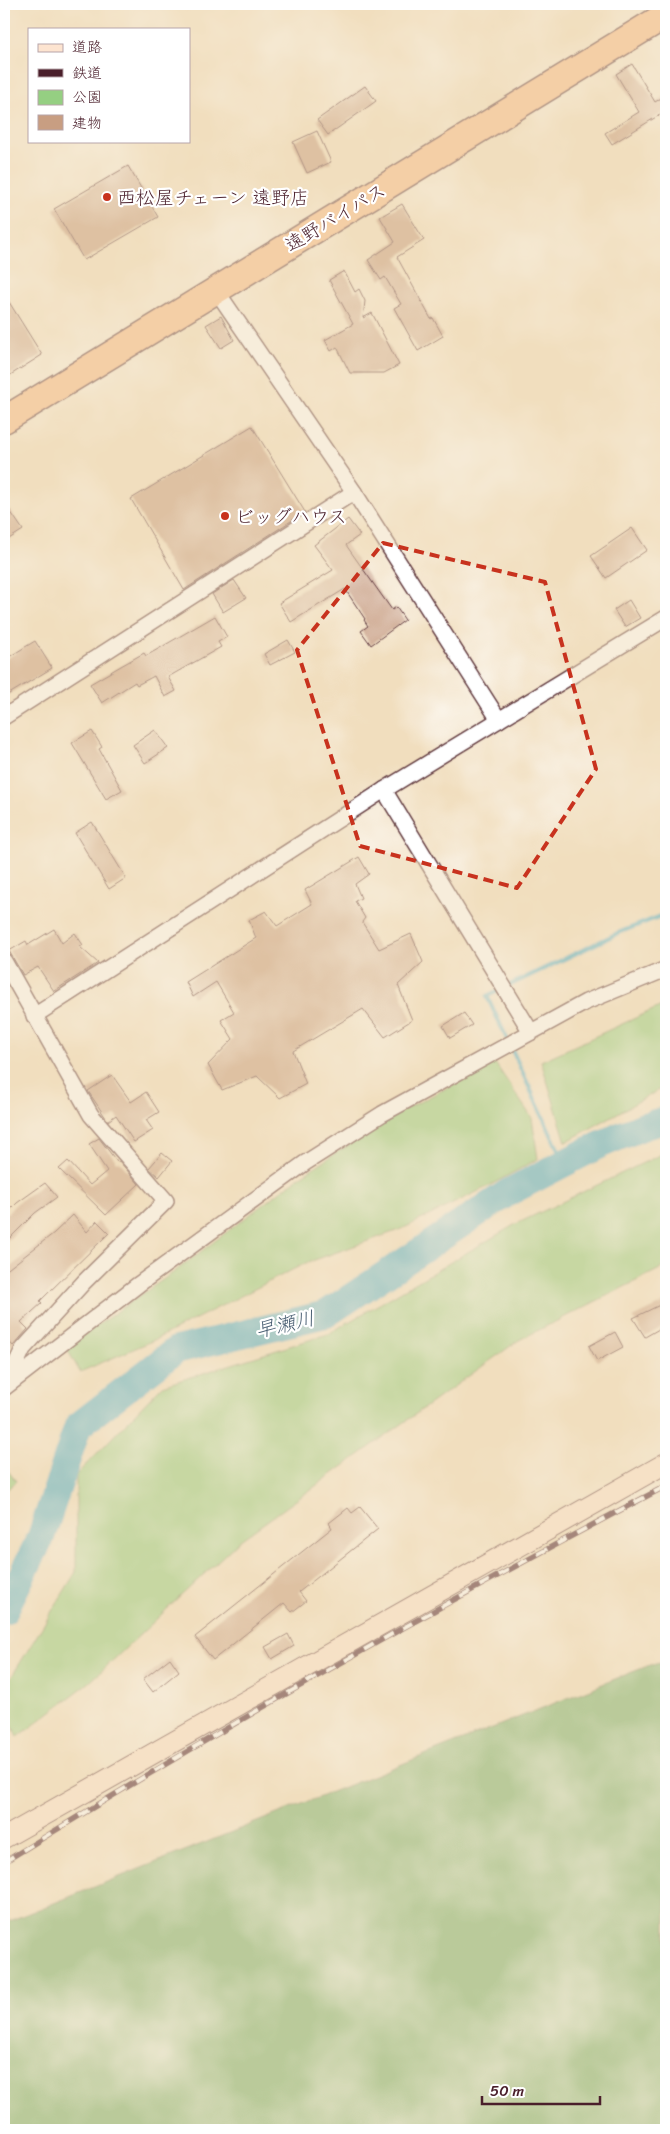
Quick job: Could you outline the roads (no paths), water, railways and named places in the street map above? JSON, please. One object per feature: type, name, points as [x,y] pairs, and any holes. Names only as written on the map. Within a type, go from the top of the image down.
[{"type":"highway","name":"遠野バイパス","points":[[4,398],[650,4]]},
{"type":"highway","name":"遠野バイパス","points":[[4,420],[666,15]]},
{"type":"street","points":[[216,290],[354,492],[499,720]]},
{"type":"street","points":[[4,716],[354,492]]},
{"type":"street","points":[[34,1016],[384,790],[666,618]]},
{"type":"street","points":[[384,790],[531,1032]]},
{"type":"street","points":[[4,961],[91,1115],[166,1201],[84,1282],[23,1349],[5,1388]]},
{"type":"street","points":[[5,1388],[139,1284],[305,1163],[382,1114],[586,1002],[666,969]]},
{"type":"street","points":[[4,1838],[666,1464]]},
{"type":"waterway","points":[[564,1162],[487,996],[618,933],[666,914]]},
{"type":"waterway","name":"早瀬川","points":[[4,1611],[41,1537],[78,1426],[176,1350],[326,1314],[509,1192],[599,1145],[644,1126],[666,1120]]},
{"type":"railway","points":[[4,1862],[249,1715],[415,1621],[666,1486]]},
{"type":"place","name":"西松屋チェーン 遠野店","points":[[107,197]]},
{"type":"place","name":"ビッグハウス","points":[[225,516]]}]
